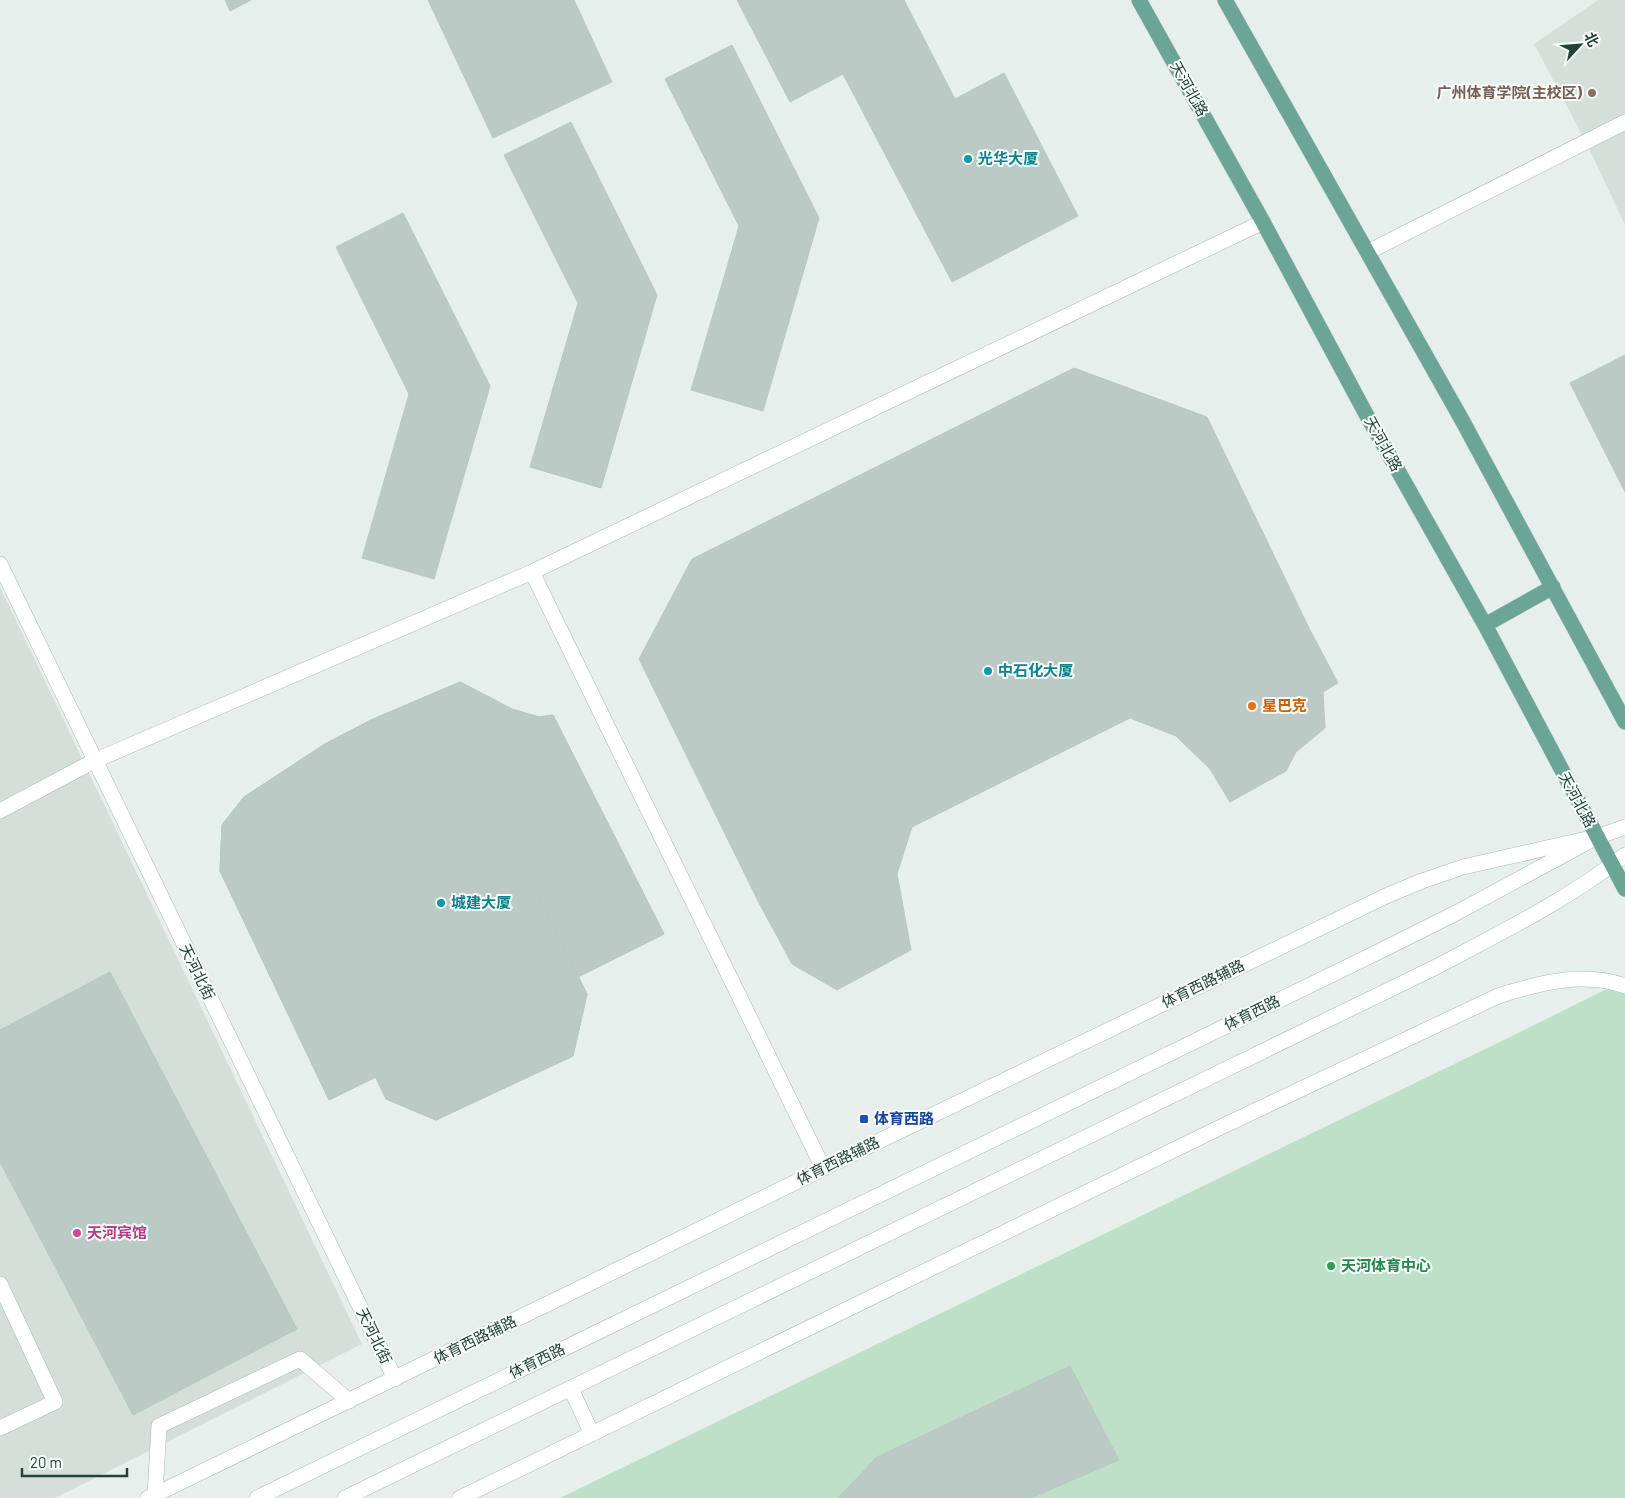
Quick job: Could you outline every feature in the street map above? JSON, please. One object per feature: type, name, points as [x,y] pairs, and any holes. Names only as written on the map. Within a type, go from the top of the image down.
[{"type":"main road","name":"天河北路","points":[[1139,0],[1263,222],[1361,406],[1485,625],[1625,889]]},
{"type":"main road","points":[[1225,0],[1466,428],[1625,722]]},
{"type":"main road","points":[[1485,625],[1552,587]]},
{"type":"street","points":[[1368,252],[1625,122]]},
{"type":"street","points":[[0,811],[94,761],[532,572],[1263,222]]},
{"type":"street","name":"天河北街","points":[[0,564],[395,1379]]},
{"type":"street","points":[[532,572],[823,1168]]},
{"type":"street","name":"体育西路","points":[[257,1498],[1374,954],[1456,913],[1597,836],[1625,827]]},
{"type":"street","name":"体育西路辅路","points":[[151,1496],[1386,896],[1463,866],[1597,836]]},
{"type":"street","points":[[345,1498],[1438,966],[1553,904],[1625,855]]},
{"type":"street","points":[[460,1498],[1223,1126],[1498,996],[1541,983],[1573,979],[1610,981],[1625,986]]},
{"type":"street","points":[[0,1284],[55,1402],[0,1428]]},
{"type":"street","points":[[151,1496],[159,1426],[300,1359],[348,1401]]},
{"type":"street","points":[[571,1389],[592,1434]]},
{"type":"shaded area","name":"广州体育学院(主校区)","points":[[1598,0],[1625,0],[1625,225],[1586,142],[1534,44]]},
{"type":"shaded area","points":[[0,587],[362,1344],[55,1498],[0,1498]]},
{"type":"green space","name":"天河体育中心","points":[[1625,980],[1625,1498],[560,1498],[1514,1035]]},
{"type":"building","points":[[225,0],[251,0],[230,11]]},
{"type":"building","points":[[428,0],[574,0],[612,82],[493,138]]},
{"type":"building","name":"光华大厦","points":[[737,0],[904,0],[955,99],[1004,73],[1078,216],[952,282],[843,74],[790,102]]},
{"type":"building","points":[[732,45],[819,218],[763,411],[691,390],[739,226],[665,79]]},
{"type":"building","points":[[571,122],[657,295],[601,488],[530,467],[578,303],[504,155]]},
{"type":"building","points":[[403,213],[490,386],[434,579],[362,558],[409,394],[336,247]]},
{"type":"building","points":[[1625,355],[1625,492],[1570,383]]},
{"type":"building","name":"中石化大厦","points":[[1074,368],[1207,417],[1309,628],[1338,683],[1323,692],[1325,728],[1296,752],[1286,771],[1230,802],[1210,769],[1176,736],[1130,718],[912,827],[897,874],[911,950],[837,990],[792,964],[759,903],[639,659],[692,559]]},
{"type":"building","name":"城建大厦","points":[[460,682],[512,709],[539,717],[553,715],[664,934],[578,977],[587,994],[573,1056],[436,1120],[386,1099],[376,1077],[329,1100],[220,871],[222,825],[244,797],[325,744],[371,720]]},
{"type":"building","name":"城建大厦","points":[[460,682],[512,709],[539,717],[553,715],[664,934],[329,1100],[220,871],[222,825],[244,797],[325,744],[371,720]]},
{"type":"building","points":[[465,853],[525,868],[587,994],[573,1056],[436,1120],[386,1099],[316,955],[337,919]]},
{"type":"building","points":[[110,972],[297,1329],[133,1415],[0,1162],[0,1030]]},
{"type":"building","points":[[1070,1366],[1119,1460],[1031,1498],[838,1498],[877,1457]]},
{"type":"place","name":"广州体育学院(主校区)","points":[[1592,93]]},
{"type":"place","name":"光华大厦","points":[[968,159]]},
{"type":"place","name":"中石化大厦","points":[[988,671]]},
{"type":"place","name":"星巴克","points":[[1252,706]]},
{"type":"place","name":"城建大厦","points":[[441,903]]},
{"type":"place","name":"体育西路","points":[[864,1119]]},
{"type":"place","name":"天河宾馆","points":[[77,1233]]},
{"type":"place","name":"天河体育中心","points":[[1331,1266]]}]
